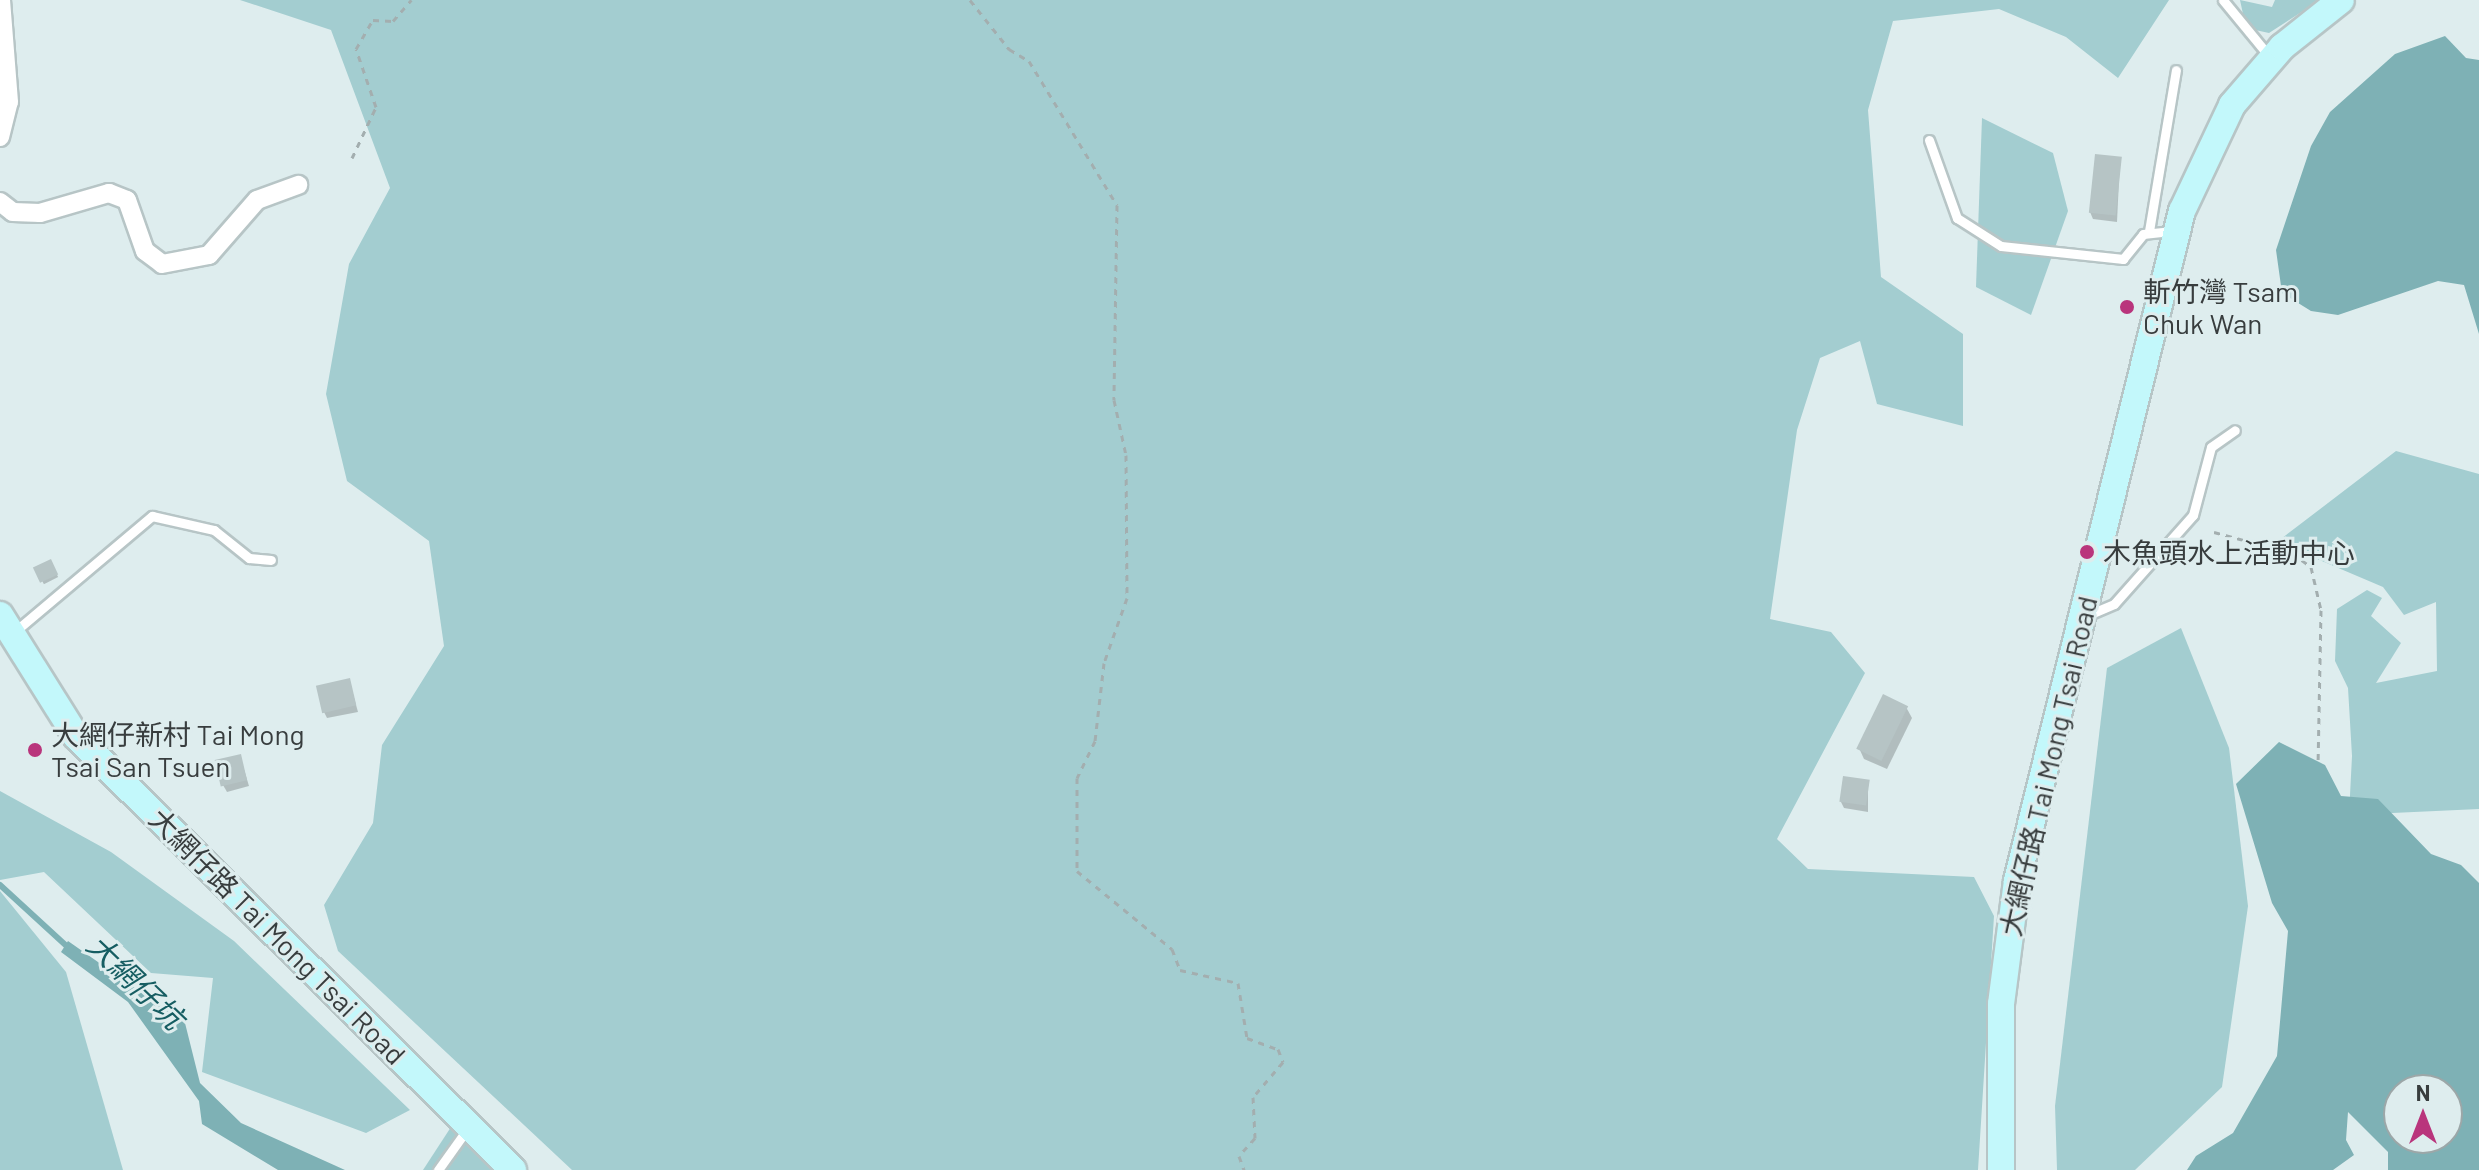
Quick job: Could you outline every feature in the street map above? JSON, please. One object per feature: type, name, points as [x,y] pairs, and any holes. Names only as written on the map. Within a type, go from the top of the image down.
[{"type":"street","points":[[0,137],[9,102],[1,0]]},
{"type":"street","name":"大網仔路 Tai Mong Tsai Road","points":[[2001,1170],[2000,1024],[2011,917],[2081,617],[2177,231],[2213,137],[2271,59],[2341,0]]},
{"type":"street","points":[[0,202],[13,212],[40,213],[109,193],[127,200],[145,251],[162,264],[209,255],[257,200],[298,185]]},
{"type":"street","name":"大網仔路 Tai Mong Tsai Road","points":[[5,625],[76,736],[513,1170]]},
{"type":"lane","points":[[2223,0],[2271,59]]},
{"type":"lane","points":[[1929,140],[1957,218],[2001,246],[2123,259],[2149,231],[2176,70]]},
{"type":"lane","points":[[2149,231],[2177,231]]},
{"type":"lane","points":[[2081,617],[2114,604],[2171,543],[2193,515],[2211,447],[2235,430]]},
{"type":"lane","points":[[5,625],[152,516],[214,530],[249,558],[271,560]]},
{"type":"lane","points":[[438,1170],[468,1128]]},
{"type":"path","points":[[352,158],[376,107],[356,49],[373,20],[393,21],[411,0]]},
{"type":"path","points":[[970,0],[1009,49],[1029,61],[1117,205],[1114,400],[1126,455],[1127,598],[1104,663],[1095,741],[1077,778],[1077,871],[1172,949],[1180,970],[1238,983],[1247,1038],[1278,1049],[1283,1062],[1253,1097],[1255,1138],[1239,1156],[1244,1170]]},
{"type":"path","points":[[2214,532],[2292,553],[2311,567],[2322,625],[2318,765]]},
{"type":"shaded area","points":[[240,0],[2169,0],[2118,78],[2066,37],[1999,9],[1893,21],[1868,110],[1881,277],[1963,334],[1963,426],[1877,404],[1860,341],[1820,358],[1797,430],[1770,619],[1831,632],[1865,673],[1777,839],[1808,869],[1974,877],[1994,916],[1978,1170],[572,1170],[338,951],[324,905],[373,823],[382,745],[444,646],[429,541],[347,481],[326,394],[349,264],[390,188],[331,30]]},
{"type":"shaded area","points":[[2240,0],[2272,7],[2275,0],[2320,0],[2269,33],[2246,28]]},
{"type":"shaded area","points":[[2445,36],[2466,58],[2479,60],[2479,334],[2464,285],[2438,281],[2338,315],[2311,311],[2282,293],[2276,250],[2311,146],[2330,112],[2395,54]]},
{"type":"shaded area","points":[[1982,118],[2053,153],[2068,211],[2031,315],[1976,287]]},
{"type":"shaded area","points":[[2396,451],[2479,474],[2479,809],[2349,815],[2352,756],[2348,688],[2335,661],[2337,609],[2367,590],[2382,598],[2371,616],[2401,643],[2376,683],[2437,671],[2436,602],[2404,615],[2383,587],[2277,542]]},
{"type":"shaded area","points":[[2181,628],[2229,748],[2248,906],[2222,1087],[2135,1170],[2057,1170],[2055,1106],[2107,668]]},
{"type":"shaded area","points":[[2279,742],[2325,765],[2341,796],[2378,799],[2431,854],[2461,865],[2479,883],[2479,1170],[2388,1170],[2388,1154],[2463,1154],[2463,1074],[2383,1074],[2383,1147],[2348,1112],[2346,1140],[2354,1155],[2333,1170],[2187,1170],[2196,1156],[2233,1133],[2277,1056],[2288,931],[2272,903],[2236,784]]},
{"type":"shaded area","points":[[0,791],[111,852],[234,941],[410,1110],[366,1133],[202,1072],[213,978],[151,973],[44,872],[0,880]]},
{"type":"shaded area","points":[[0,891],[66,972],[123,1170],[0,1170]]},
{"type":"shaded area","points":[[68,941],[185,1023],[200,1083],[241,1123],[345,1170],[278,1170],[202,1124],[199,1101],[128,1002],[61,952]]},
{"type":"shaded area","points":[[451,1127],[495,1170],[423,1170]]},
{"type":"building","points":[[2095,154],[2122,157],[2116,215],[2089,213]]},
{"type":"building","points":[[51,559],[58,574],[40,583],[33,567]]},
{"type":"building","points":[[350,678],[356,705],[322,713],[316,686]]},
{"type":"building","points":[[1883,694],[1908,706],[1881,761],[1856,749]]},
{"type":"building","points":[[241,754],[247,780],[221,786],[215,760]]},
{"type":"building","points":[[1843,776],[1870,780],[1866,806],[1839,802]]},
{"type":"waterway","name":"大網仔坑","points":[[0,885],[71,950]]},
{"type":"place","name":"斬竹灣 Tsam Chuk Wan","points":[[2127,307]]},
{"type":"place","name":"木魚頭水上活動中心","points":[[2087,552]]},
{"type":"place","name":"大網仔新村 Tai Mong Tsai San Tsuen","points":[[35,750]]}]
